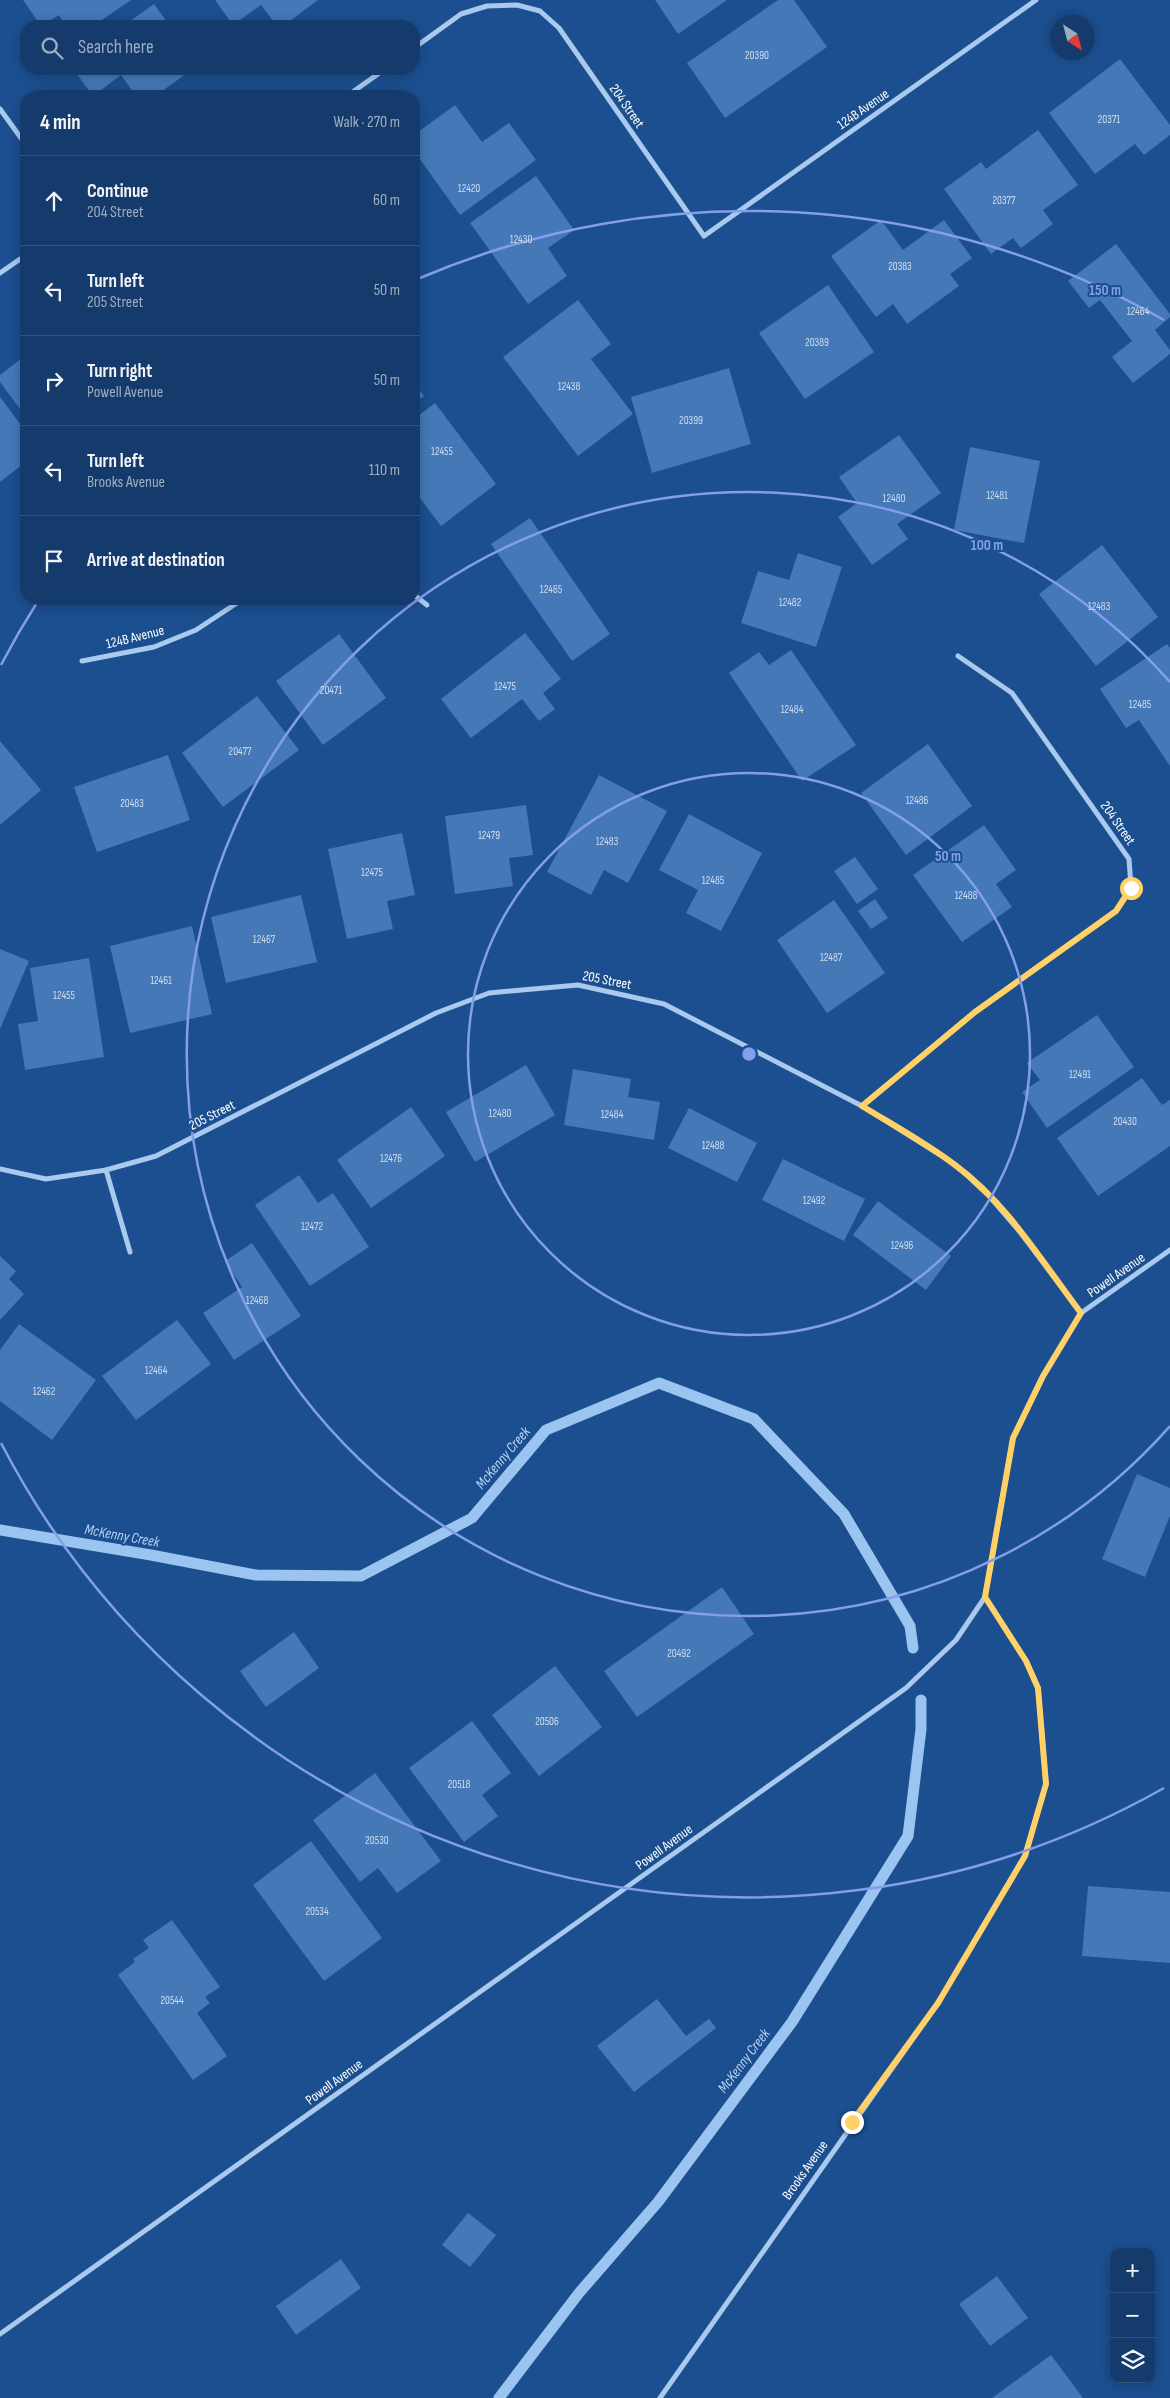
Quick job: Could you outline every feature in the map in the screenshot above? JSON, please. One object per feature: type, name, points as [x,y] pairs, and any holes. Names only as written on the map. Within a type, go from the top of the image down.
[{"type":"street","name":"124B Avenue","points":[[704,236],[1036,0]]},
{"type":"street","name":"204 Street","points":[[420,44],[461,14],[487,6],[517,5],[540,11],[559,28],[704,236]]},
{"type":"street","points":[[356,90],[377,75]]},
{"type":"street","points":[[0,109],[20,137]]},
{"type":"street","points":[[0,273],[20,259]]},
{"type":"street","points":[[420,600],[427,605]]},
{"type":"street","name":"124B Avenue","points":[[82,661],[154,647],[196,630],[234,605]]},
{"type":"street","name":"204 Street","points":[[862,1106],[975,1012],[1116,911],[1131,888],[1129,859],[1012,692],[958,656]]},
{"type":"street","name":"205 Street","points":[[0,1169],[46,1179],[106,1170],[156,1156],[436,1013],[489,993],[578,985],[664,1004],[862,1106],[956,1165],[990,1197],[1020,1232],[1081,1313]]},
{"type":"street","points":[[106,1170],[130,1252]]},
{"type":"street","name":"Powell Avenue","points":[[0,2334],[906,1688],[956,1640],[985,1597],[1013,1438],[1043,1376],[1081,1313],[1170,1250]]},
{"type":"street","name":"Brooks Avenue","points":[[660,2398],[938,2003],[1025,1856],[1046,1784],[1038,1688],[1026,1661],[985,1597]]},
{"type":"building","points":[[23,0],[131,0],[102,20],[62,20],[59,15],[51,20],[37,20]]},
{"type":"building","points":[[215,0],[318,0],[291,20],[272,20],[261,5],[240,20],[229,20]]},
{"type":"building","points":[[655,0],[727,0],[678,34]]},
{"type":"building","points":[[778,0],[794,0],[827,47],[725,118],[687,63]]},
{"type":"building","points":[[154,4],[166,20],[131,20]]},
{"type":"building","points":[[1120,59],[1170,125],[1170,135],[1144,155],[1135,144],[1095,174],[1049,113]]},
{"type":"building","points":[[77,75],[121,75],[101,90],[89,90]]},
{"type":"building","points":[[121,75],[185,75],[163,90],[132,90]]},
{"type":"building","points":[[455,105],[482,142],[509,123],[536,160],[460,215],[420,159],[420,131]]},
{"type":"building","points":[[1038,130],[1078,185],[1043,210],[1053,224],[1021,248],[1013,238],[991,254],[944,189],[981,162],[986,169]]},
{"type":"building","points":[[536,176],[574,230],[548,248],[567,276],[528,304],[470,223]]},
{"type":"building","points":[[881,220],[903,250],[944,220],[972,258],[950,274],[959,286],[907,324],[893,304],[876,317],[831,256]]},
{"type":"building","points":[[1116,244],[1170,314],[1170,317],[1155,330],[1170,350],[1170,354],[1133,383],[1112,357],[1132,341],[1100,300],[1089,308],[1068,281]]},
{"type":"building","points":[[828,285],[874,352],[805,399],[759,333]]},
{"type":"building","points":[[578,300],[611,344],[591,359],[633,414],[578,456],[503,357]]},
{"type":"building","points":[[20,360],[20,409],[0,382],[0,375]]},
{"type":"building","points":[[729,368],[751,444],[652,473],[631,397]]},
{"type":"building","points":[[420,390],[424,396],[420,399]]},
{"type":"building","points":[[0,397],[20,424],[20,467],[0,482]]},
{"type":"building","points":[[435,403],[496,484],[441,526],[420,498],[420,414]]},
{"type":"building","points":[[899,435],[941,493],[897,524],[908,539],[872,565],[838,517],[857,503],[839,477]]},
{"type":"building","points":[[970,447],[1040,461],[1024,543],[954,530]]},
{"type":"building","points":[[530,518],[610,634],[572,661],[491,544]]},
{"type":"building","points":[[1102,545],[1158,617],[1096,666],[1039,594]]},
{"type":"building","points":[[798,553],[842,567],[816,647],[741,623],[758,571],[789,580]]},
{"type":"building","points":[[525,633],[561,679],[543,693],[555,709],[539,721],[522,699],[471,738],[441,699]]},
{"type":"building","points":[[339,634],[386,698],[323,745],[276,681]]},
{"type":"building","points":[[1167,644],[1170,648],[1170,766],[1139,720],[1126,728],[1100,689]]},
{"type":"building","points":[[791,650],[856,745],[802,781],[729,673],[759,652],[769,665]]},
{"type":"building","points":[[257,696],[299,750],[223,807],[182,753]]},
{"type":"building","points":[[0,741],[41,790],[0,825]]},
{"type":"building","points":[[928,744],[972,806],[906,855],[861,793]]},
{"type":"building","points":[[168,755],[190,820],[97,852],[74,787]]},
{"type":"building","points":[[599,775],[667,811],[628,883],[604,870],[591,895],[547,872]]},
{"type":"building","points":[[526,805],[533,855],[509,858],[513,886],[455,894],[445,816]]},
{"type":"building","points":[[689,814],[762,853],[721,931],[686,913],[698,890],[659,870]]},
{"type":"building","points":[[984,825],[1016,870],[996,884],[1012,907],[962,942],[913,875]]},
{"type":"building","points":[[402,833],[415,895],[387,901],[393,929],[347,939],[328,849]]},
{"type":"building","points":[[855,857],[878,889],[857,904],[834,871]]},
{"type":"building","points":[[301,895],[317,962],[226,983],[211,917]]},
{"type":"building","points":[[875,899],[888,918],[871,929],[858,911]]},
{"type":"building","points":[[834,900],[885,973],[827,1013],[777,940]]},
{"type":"building","points":[[192,926],[212,1014],[130,1033],[110,946]]},
{"type":"building","points":[[0,949],[29,961],[0,1029]]},
{"type":"building","points":[[89,958],[104,1057],[25,1070],[18,1024],[38,1021],[30,968]]},
{"type":"building","points":[[1097,1015],[1134,1067],[1047,1128],[1022,1092],[1040,1080],[1027,1063]]},
{"type":"building","points":[[526,1065],[555,1115],[475,1162],[446,1112]]},
{"type":"building","points":[[573,1069],[631,1079],[628,1097],[660,1102],[654,1140],[564,1125]]},
{"type":"building","points":[[1142,1078],[1162,1105],[1170,1100],[1170,1146],[1098,1196],[1057,1138]]},
{"type":"building","points":[[411,1107],[445,1156],[371,1208],[337,1160]]},
{"type":"building","points":[[689,1108],[757,1143],[737,1182],[668,1148]]},
{"type":"building","points":[[783,1159],[865,1199],[844,1241],[762,1200]]},
{"type":"building","points":[[299,1175],[318,1203],[333,1193],[369,1247],[310,1286],[255,1205]]},
{"type":"building","points":[[878,1201],[951,1256],[926,1290],[853,1235]]},
{"type":"building","points":[[252,1243],[301,1316],[234,1360],[203,1313],[242,1287],[225,1261]]},
{"type":"building","points":[[0,1256],[16,1271],[9,1279],[24,1294],[0,1320]]},
{"type":"building","points":[[177,1320],[211,1364],[136,1420],[102,1376]]},
{"type":"building","points":[[19,1324],[96,1380],[52,1440],[0,1401],[0,1350]]},
{"type":"building","points":[[1137,1474],[1170,1488],[1170,1516],[1145,1577],[1102,1559]]},
{"type":"building","points":[[722,1587],[754,1634],[637,1717],[604,1671]]},
{"type":"building","points":[[294,1632],[319,1668],[266,1707],[240,1671]]},
{"type":"building","points":[[555,1666],[602,1727],[539,1776],[492,1715]]},
{"type":"building","points":[[472,1721],[511,1773],[482,1795],[498,1816],[464,1842],[409,1768]]},
{"type":"building","points":[[375,1773],[441,1861],[397,1893],[378,1868],[360,1882],[313,1820]]},
{"type":"building","points":[[311,1841],[382,1938],[324,1981],[253,1885]]},
{"type":"building","points":[[1088,1886],[1170,1892],[1170,1963],[1082,1956]]},
{"type":"building","points":[[172,1920],[220,1987],[205,1997],[210,2003],[197,2013],[227,2056],[193,2080],[118,1975],[135,1962],[133,1959],[149,1948],[143,1940]]},
{"type":"building","points":[[657,1999],[686,2036],[709,2019],[716,2028],[634,2092],[597,2046]]},
{"type":"building","points":[[468,2213],[496,2235],[470,2267],[442,2245]]},
{"type":"building","points":[[341,2259],[361,2288],[296,2335],[276,2306]]},
{"type":"building","points":[[997,2276],[1028,2318],[990,2346],[959,2304]]},
{"type":"building","points":[[1051,2355],[1083,2398],[992,2398]]},
{"type":"waterway","name":"McKenny Creek","points":[[0,1530],[151,1555],[256,1575],[361,1576],[472,1518],[546,1430],[659,1383],[754,1419],[844,1514],[910,1626],[913,1648]]},
{"type":"waterway","name":"McKenny Creek","points":[[499,2398],[579,2293],[658,2202],[792,2022],[908,1836],[921,1729],[921,1700]]},
{"type":"route","points":[[852,2122],[938,2003],[1025,1856],[1046,1784],[1038,1688],[1026,1661],[985,1597],[1013,1438],[1043,1376],[1081,1313],[1020,1232],[990,1197],[956,1165],[862,1106],[975,1012],[1116,911],[1131,888]]}]
